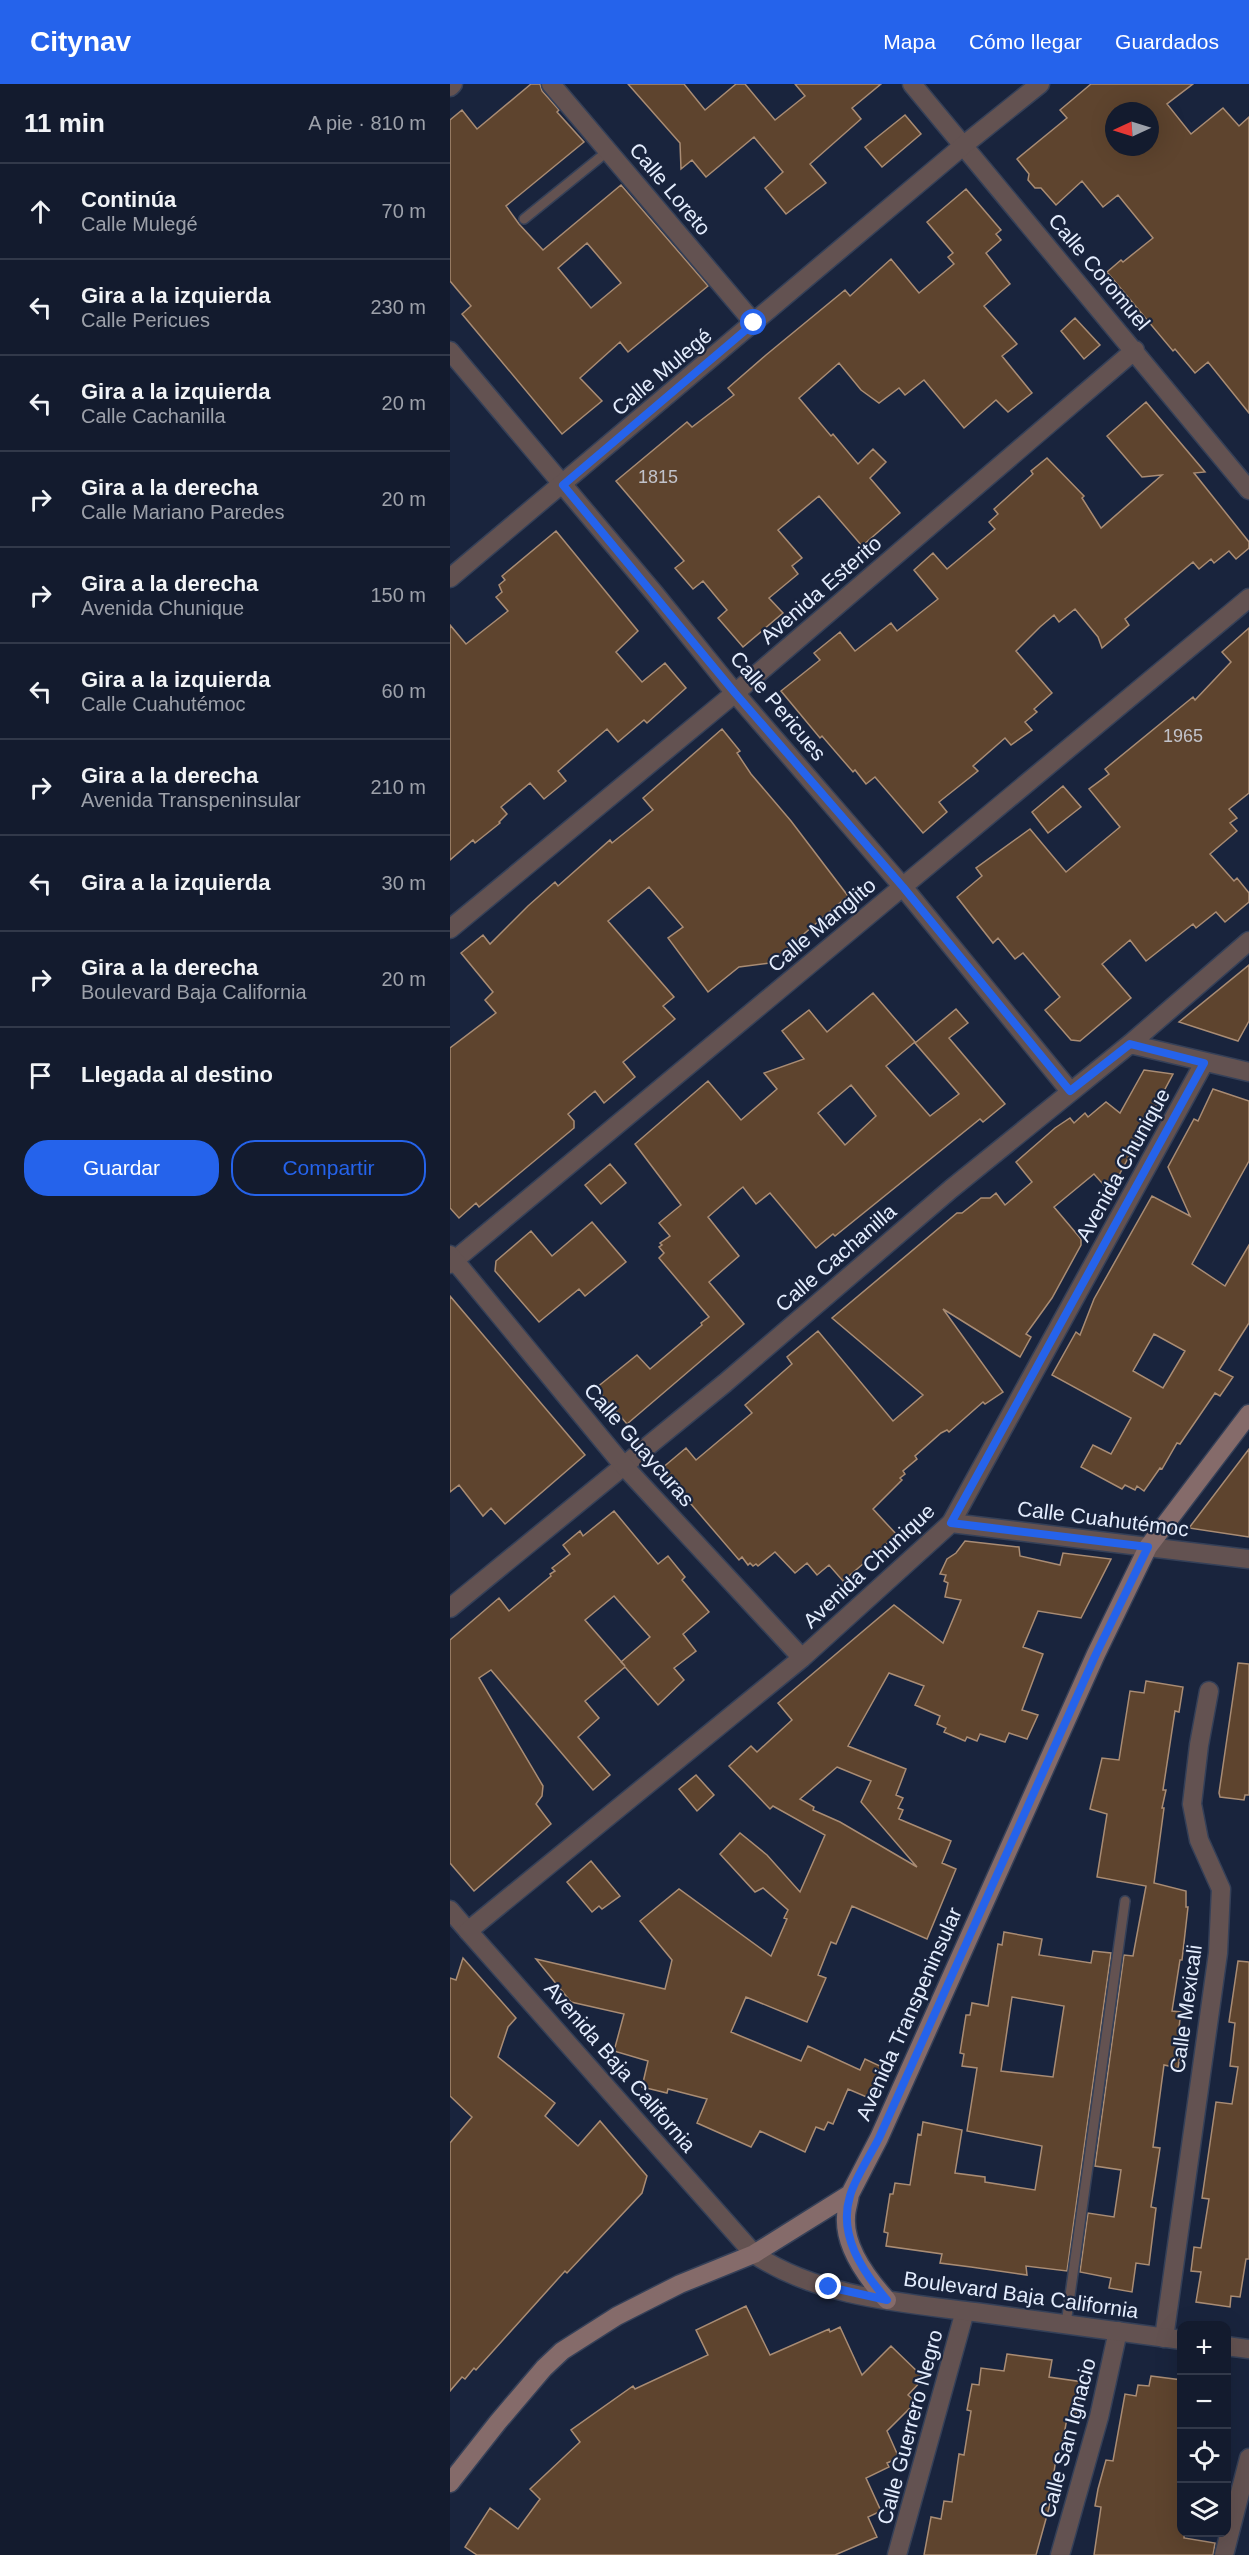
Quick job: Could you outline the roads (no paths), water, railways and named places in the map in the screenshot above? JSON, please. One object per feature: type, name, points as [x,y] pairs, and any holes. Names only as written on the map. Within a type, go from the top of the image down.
[{"type":"main road","name":"Avenida Transpeninsular","points":[[850,2194],[879,2138],[1096,1654],[1148,1547],[1249,1414]]},
{"type":"main road","points":[[450,2483],[498,2422],[544,2368],[562,2351],[617,2316],[680,2284],[754,2254],[850,2194]]},
{"type":"main road","points":[[850,2194],[846,2219],[854,2249],[869,2280],[887,2300]]},
{"type":"street","name":"Calle Loreto","points":[[551,84],[754,323]]},
{"type":"street","name":"Calle Coromuel","points":[[912,84],[1249,490]]},
{"type":"street","name":"Calle Mulegé","points":[[450,578],[964,145],[1040,84]]},
{"type":"street","name":"Calle Pericues","points":[[450,351],[735,693],[903,887],[1070,1091]]},
{"type":"street","name":"Avenida Esterito","points":[[450,929],[735,693],[1135,351]]},
{"type":"street","name":"Calle Manglito","points":[[452,1259],[1249,598]]},
{"type":"street","name":"Calle Cachanilla","points":[[450,1608],[725,1383],[951,1189],[1130,1044],[1249,941]]},
{"type":"street","points":[[1130,1044],[1204,1063],[1248,1070]]},
{"type":"street","name":"Avenida Chunique","points":[[468,1930],[802,1658],[951,1523],[1204,1063]]},
{"type":"street","name":"Calle Guaycuras","points":[[452,1259],[623,1465],[802,1658]]},
{"type":"street","name":"Calle Cuahutémoc","points":[[951,1523],[1249,1559]]},
{"type":"street","name":"Calle Mexicali","points":[[1173,2339],[1218,1953],[1221,1889],[1199,1840],[1192,1804],[1199,1745],[1209,1691]]},
{"type":"street","name":"Avenida Baja California","points":[[450,1910],[754,2254]]},
{"type":"street","name":"Boulevard Baja California","points":[[754,2254],[771,2265],[811,2281],[887,2300],[1173,2339]]},
{"type":"street","name":"Calle Guerrero Negro","points":[[897,2555],[965,2311]]},
{"type":"street","name":"Calle San Ignacio","points":[[1059,2555],[1099,2417],[1118,2331]]},
{"type":"street","points":[[1231,2347],[1249,2349]]},
{"type":"street","points":[[1224,2555],[1249,2458]]},
{"type":"lane","points":[[524,219],[608,151]]},
{"type":"lane","points":[[1066,2324],[1125,1901]]}]
